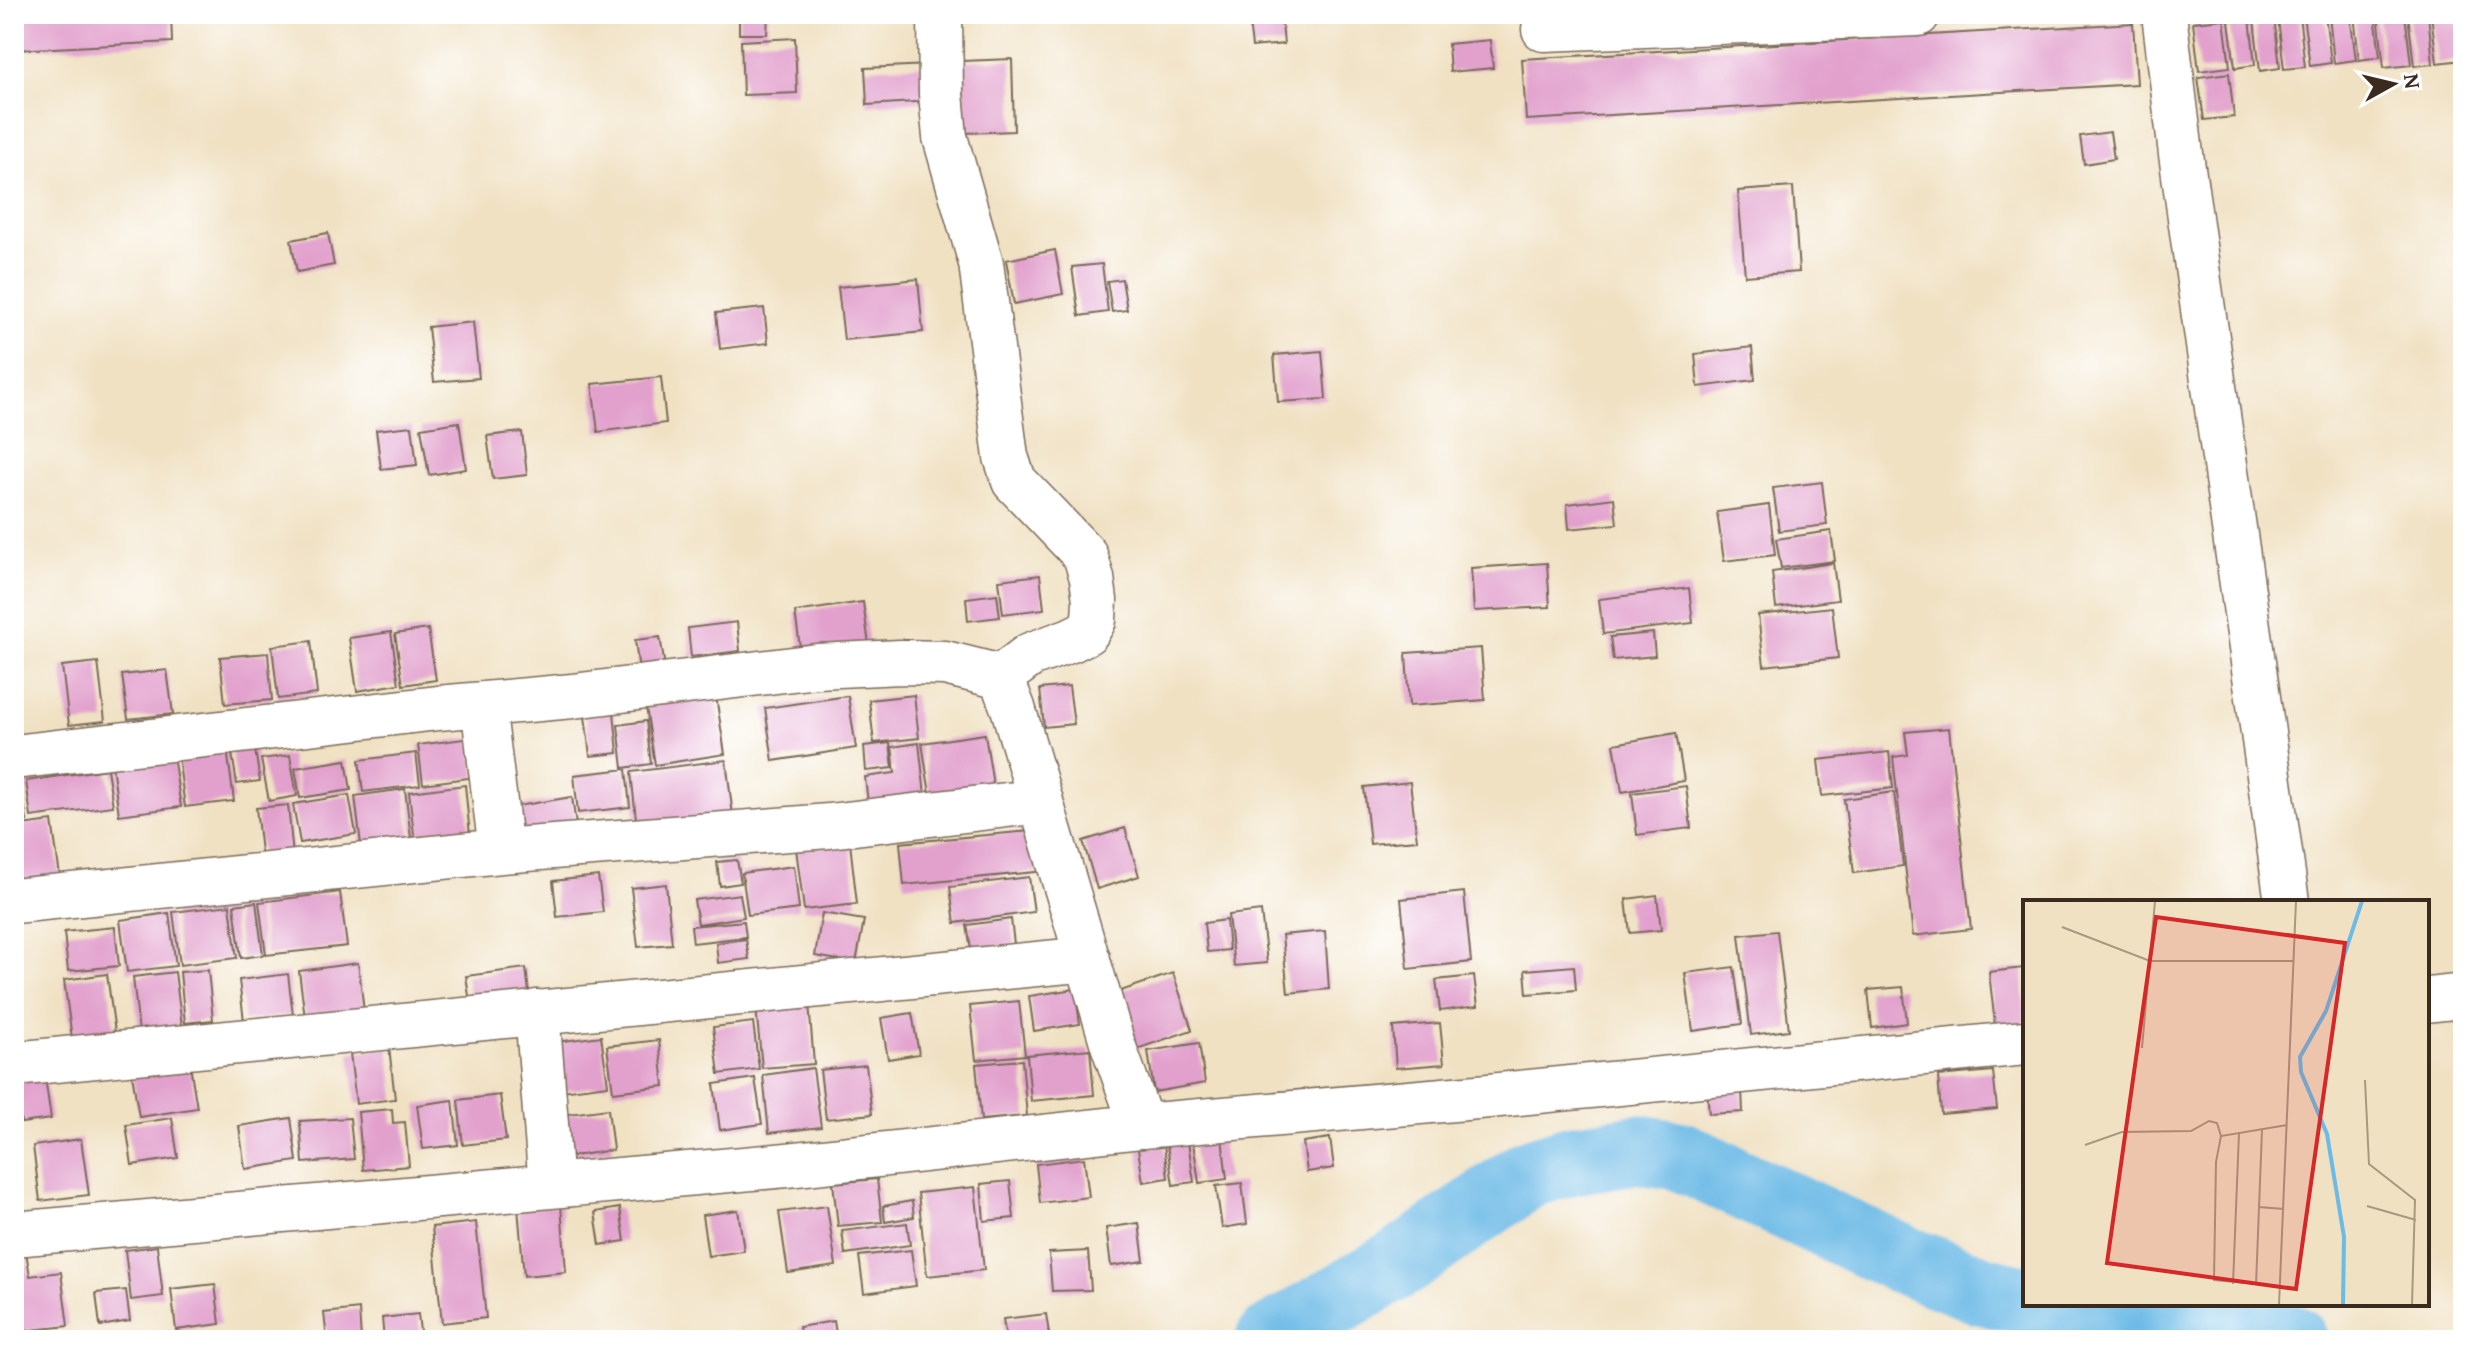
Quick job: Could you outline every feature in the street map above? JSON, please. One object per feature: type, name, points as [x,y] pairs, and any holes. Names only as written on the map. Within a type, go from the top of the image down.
[{"type":"street","points":[[940,14],[945,137],[981,263],[1006,457],[1014,481],[1085,555],[1095,600],[1094,620],[1087,632],[1030,655],[1001,677]]},
{"type":"street","points":[[1544,29],[1918,14]]},
{"type":"street","points":[[2164,14],[2287,900]]},
{"type":"street","points":[[14,757],[831,665],[945,663],[1001,677]]},
{"type":"street","points":[[1001,677],[1013,708],[1113,1045],[1142,1126]]},
{"type":"street","points":[[483,704],[501,851]]},
{"type":"street","points":[[14,901],[501,851],[829,826],[1041,801]]},
{"type":"street","points":[[14,1064],[1088,959]]},
{"type":"street","points":[[2429,1000],[2463,996]]},
{"type":"street","points":[[537,1012],[551,1186]]},
{"type":"street","points":[[14,1234],[787,1165],[1142,1126],[1489,1096],[2023,1043]]},
{"type":"building","points":[[14,14],[171,14],[172,42],[14,50]]},
{"type":"building","points":[[739,14],[768,14],[767,34],[739,34]]},
{"type":"building","points":[[1248,14],[1281,14],[1284,44],[1252,47]]},
{"type":"building","points":[[2325,14],[2331,63],[2310,66],[2303,15]]},
{"type":"building","points":[[2329,14],[2350,14],[2356,60],[2334,63]]},
{"type":"building","points":[[2354,14],[2375,14],[2380,57],[2359,60]]},
{"type":"building","points":[[2378,14],[2405,14],[2411,65],[2384,68]]},
{"type":"building","points":[[2408,14],[2428,14],[2433,64],[2414,66]]},
{"type":"building","points":[[2431,14],[2457,14],[2463,60],[2437,63]]},
{"type":"building","points":[[2299,15],[2305,67],[2284,69],[2278,18]]},
{"type":"building","points":[[2274,16],[2280,68],[2260,71],[2254,19]]},
{"type":"building","points":[[2250,18],[2255,65],[2235,68],[2229,21]]},
{"type":"building","points":[[2224,19],[2230,67],[2199,71],[2193,22]]},
{"type":"building","points":[[2133,23],[2137,84],[1526,120],[1522,59]]},
{"type":"building","points":[[795,38],[797,93],[743,95],[741,41]]},
{"type":"building","points":[[1490,40],[1493,68],[1450,72],[1448,44]]},
{"type":"building","points":[[1012,59],[1014,131],[965,133],[962,61]]},
{"type":"building","points":[[929,65],[931,101],[867,105],[865,68]]},
{"type":"building","points":[[2229,73],[2234,117],[2204,120],[2198,77]]},
{"type":"building","points":[[2110,132],[2114,159],[2084,164],[2080,136]]},
{"type":"building","points":[[1793,187],[1799,272],[1745,276],[1738,191]]},
{"type":"building","points":[[328,233],[334,265],[297,272],[291,240]]},
{"type":"building","points":[[1055,250],[1063,294],[1014,304],[1006,260]]},
{"type":"building","points":[[1102,264],[1108,312],[1079,316],[1072,267]]},
{"type":"building","points":[[918,279],[923,332],[844,340],[838,287]]},
{"type":"building","points":[[1122,279],[1127,310],[1112,312],[1107,281]]},
{"type":"building","points":[[764,308],[768,343],[720,349],[716,313]]},
{"type":"building","points":[[473,322],[479,378],[434,382],[428,327]]},
{"type":"building","points":[[1752,347],[1755,380],[1698,387],[1695,354]]},
{"type":"building","points":[[1322,351],[1326,399],[1278,402],[1274,355]]},
{"type":"building","points":[[661,377],[666,423],[598,432],[592,384]]},
{"type":"building","points":[[459,422],[466,469],[429,475],[421,428]]},
{"type":"building","points":[[412,426],[417,465],[381,469],[376,430]]},
{"type":"building","points":[[522,432],[527,475],[493,479],[487,436]]},
{"type":"building","points":[[1822,482],[1827,525],[1779,531],[1773,488]]},
{"type":"building","points":[[1614,498],[1617,524],[1569,529],[1567,504]]},
{"type":"building","points":[[1769,505],[1775,555],[1724,561],[1717,512]]},
{"type":"building","points":[[1831,531],[1835,561],[1781,568],[1776,539]]},
{"type":"building","points":[[1547,563],[1550,607],[1474,611],[1471,568]]},
{"type":"building","points":[[1833,563],[1838,600],[1776,608],[1772,572]]},
{"type":"building","points":[[1040,575],[1044,609],[1003,614],[999,580]]},
{"type":"building","points":[[1689,588],[1693,623],[1603,634],[1599,599]]},
{"type":"building","points":[[997,594],[1000,617],[968,621],[966,598]]},
{"type":"building","points":[[863,602],[869,645],[801,654],[795,612]]},
{"type":"building","points":[[1832,607],[1838,658],[1764,666],[1758,615]]},
{"type":"building","points":[[737,622],[740,651],[691,657],[688,628]]},
{"type":"building","points":[[428,629],[436,680],[403,685],[395,634]]},
{"type":"building","points":[[391,632],[399,684],[357,691],[349,638]]},
{"type":"building","points":[[1653,633],[1655,656],[1613,660],[1610,637]]},
{"type":"building","points":[[660,637],[665,667],[639,671],[635,640]]},
{"type":"building","points":[[311,641],[317,694],[278,699],[272,646]]},
{"type":"building","points":[[1481,648],[1485,700],[1409,706],[1406,653]]},
{"type":"building","points":[[268,653],[272,700],[225,704],[220,657]]},
{"type":"building","points":[[98,662],[105,721],[69,725],[62,666]]},
{"type":"building","points":[[167,670],[173,714],[128,719],[122,675]]},
{"type":"building","points":[[1069,686],[1074,724],[1044,727],[1040,689]]},
{"type":"building","points":[[914,695],[919,738],[874,743],[869,700]]},
{"type":"building","points":[[716,696],[725,754],[655,765],[646,707]]},
{"type":"building","points":[[848,696],[856,748],[773,761],[765,708]]},
{"type":"building","points":[[614,712],[618,753],[590,756],[585,716]]},
{"type":"building","points":[[646,721],[651,764],[623,768],[618,725]]},
{"type":"building","points":[[1949,728],[1971,929],[1913,936],[1893,757],[1908,755],[1905,732]]},
{"type":"building","points":[[1676,733],[1684,781],[1622,792],[1614,744]]},
{"type":"building","points":[[985,734],[993,785],[930,794],[922,743]]},
{"type":"building","points":[[471,738],[476,777],[423,784],[418,745]]},
{"type":"building","points":[[890,743],[893,768],[866,771],[864,746]]},
{"type":"building","points":[[919,743],[925,795],[868,803],[865,777],[895,773],[892,747]]},
{"type":"building","points":[[254,744],[260,781],[237,784],[231,747]]},
{"type":"building","points":[[227,749],[234,801],[185,807],[178,756]]},
{"type":"building","points":[[1889,752],[1893,788],[1822,796],[1818,760]]},
{"type":"building","points":[[416,753],[420,785],[363,792],[359,760]]},
{"type":"building","points":[[290,755],[297,796],[269,801],[261,759]]},
{"type":"building","points":[[173,756],[181,807],[119,815],[112,765]]},
{"type":"building","points":[[346,760],[351,790],[300,798],[295,768]]},
{"type":"building","points":[[726,760],[733,816],[637,828],[631,772]]},
{"type":"building","points":[[107,769],[113,806],[31,817],[26,781]]},
{"type":"building","points":[[626,769],[630,807],[578,813],[574,775]]},
{"type":"building","points":[[1410,782],[1417,840],[1370,844],[1364,787]]},
{"type":"building","points":[[465,785],[471,846],[416,852],[409,792]]},
{"type":"building","points":[[1686,786],[1691,828],[1637,835],[1632,793]]},
{"type":"building","points":[[21,787],[27,821],[14,822],[14,788]]},
{"type":"building","points":[[405,789],[411,838],[361,845],[355,796]]},
{"type":"building","points":[[1894,792],[1903,866],[1854,873],[1844,799]]},
{"type":"building","points":[[349,795],[356,834],[300,843],[293,804]]},
{"type":"building","points":[[572,797],[576,825],[522,835],[517,806]]},
{"type":"building","points":[[288,805],[294,866],[263,870],[256,808]]},
{"type":"building","points":[[52,821],[60,876],[14,883],[14,826]]},
{"type":"building","points":[[1125,828],[1139,876],[1097,889],[1083,841]]},
{"type":"building","points":[[1041,830],[1046,871],[904,885],[900,843]]},
{"type":"building","points":[[850,843],[857,904],[804,910],[796,849]]},
{"type":"building","points":[[737,860],[741,883],[720,886],[717,862]]},
{"type":"building","points":[[794,866],[799,909],[748,915],[742,873]]},
{"type":"building","points":[[598,876],[603,912],[557,917],[553,881]]},
{"type":"building","points":[[1029,877],[1034,912],[955,923],[950,887]]},
{"type":"building","points":[[666,884],[672,944],[638,947],[631,888]]},
{"type":"building","points":[[340,892],[347,946],[266,955],[259,902]]},
{"type":"building","points":[[1464,892],[1471,962],[1408,969],[1401,899]]},
{"type":"building","points":[[740,894],[744,917],[698,924],[694,900]]},
{"type":"building","points":[[1657,895],[1661,930],[1630,933],[1626,899]]},
{"type":"building","points":[[256,902],[263,955],[241,958],[234,905]]},
{"type":"building","points":[[230,905],[237,958],[180,965],[173,912]]},
{"type":"building","points":[[1261,911],[1267,963],[1234,966],[1228,915]]},
{"type":"building","points":[[169,913],[176,966],[127,972],[120,920]]},
{"type":"building","points":[[822,913],[864,920],[856,963],[815,956]]},
{"type":"building","points":[[1011,919],[1014,944],[971,950],[967,925]]},
{"type":"building","points":[[1226,920],[1229,950],[1207,952],[1204,923]]},
{"type":"building","points":[[744,921],[746,937],[693,943],[691,926]]},
{"type":"building","points":[[115,927],[119,966],[68,971],[64,932]]},
{"type":"building","points":[[1325,931],[1329,989],[1288,993],[1282,935]]},
{"type":"building","points":[[1777,931],[1789,1030],[1751,1035],[1739,935]]},
{"type":"building","points":[[746,939],[749,959],[718,963],[716,943]]},
{"type":"building","points":[[358,963],[364,1011],[305,1018],[299,971]]},
{"type":"building","points":[[1574,966],[1576,990],[1527,994],[1525,970]]},
{"type":"building","points":[[1734,967],[1742,1024],[1693,1031],[1685,973]]},
{"type":"building","points":[[526,968],[531,1008],[472,1016],[466,976]]},
{"type":"building","points":[[2023,968],[2023,1022],[1995,1025],[1989,972]]},
{"type":"building","points":[[208,970],[213,1020],[185,1023],[180,972]]},
{"type":"building","points":[[175,972],[182,1026],[139,1032],[133,977]]},
{"type":"building","points":[[1173,973],[1192,1030],[1128,1052],[1109,995]]},
{"type":"building","points":[[107,974],[116,1040],[73,1046],[64,980]]},
{"type":"building","points":[[288,974],[293,1015],[244,1021],[239,980]]},
{"type":"building","points":[[1474,976],[1478,1006],[1440,1011],[1436,980]]},
{"type":"building","points":[[1903,987],[1907,1023],[1872,1028],[1868,990]]},
{"type":"building","points":[[1075,989],[1080,1024],[1034,1031],[1029,996]]},
{"type":"building","points":[[1019,1001],[1025,1055],[976,1060],[970,1006]]},
{"type":"building","points":[[809,1003],[814,1064],[762,1068],[756,1007]]},
{"type":"building","points":[[912,1013],[919,1054],[888,1059],[881,1018]]},
{"type":"building","points":[[753,1022],[759,1069],[719,1074],[713,1027]]},
{"type":"building","points":[[1440,1023],[1444,1064],[1396,1068],[1393,1027]]},
{"type":"building","points":[[601,1036],[608,1085],[555,1092],[548,1043]]},
{"type":"building","points":[[659,1040],[664,1086],[613,1092],[607,1046]]},
{"type":"building","points":[[1199,1043],[1205,1083],[1154,1092],[1148,1051]]},
{"type":"building","points":[[389,1047],[395,1099],[356,1104],[350,1053]]},
{"type":"building","points":[[1090,1049],[1094,1095],[1031,1101],[1027,1055]]},
{"type":"building","points":[[1022,1060],[1027,1116],[981,1120],[976,1064]]},
{"type":"building","points":[[190,1065],[197,1108],[139,1117],[132,1074]]},
{"type":"building","points":[[866,1065],[872,1114],[826,1119],[820,1070]]},
{"type":"building","points":[[813,1068],[821,1127],[769,1133],[763,1075]]},
{"type":"building","points":[[1993,1071],[1997,1109],[1941,1114],[1938,1076]]},
{"type":"building","points":[[45,1077],[51,1119],[21,1123],[16,1080]]},
{"type":"building","points":[[755,1078],[762,1124],[720,1130],[714,1084]]},
{"type":"building","points":[[1742,1089],[1743,1112],[1709,1114],[1707,1091]]},
{"type":"building","points":[[500,1095],[506,1140],[463,1145],[458,1100]]},
{"type":"building","points":[[453,1100],[458,1145],[423,1149],[417,1105]]},
{"type":"building","points":[[392,1109],[393,1123],[405,1122],[409,1166],[363,1170],[358,1112]]},
{"type":"building","points":[[608,1109],[613,1150],[566,1157],[560,1115]]},
{"type":"building","points":[[172,1118],[178,1158],[132,1165],[126,1125]]},
{"type":"building","points":[[291,1118],[297,1161],[245,1169],[239,1126]]},
{"type":"building","points":[[350,1118],[354,1159],[303,1163],[300,1121]]},
{"type":"building","points":[[1222,1138],[1227,1179],[1199,1183],[1193,1142]]},
{"type":"building","points":[[1330,1138],[1334,1168],[1307,1172],[1303,1142]]},
{"type":"building","points":[[81,1139],[89,1195],[40,1201],[33,1146]]},
{"type":"building","points":[[1188,1142],[1194,1182],[1173,1185],[1167,1145]]},
{"type":"building","points":[[1164,1145],[1168,1178],[1143,1182],[1138,1149]]},
{"type":"building","points":[[1084,1158],[1089,1197],[1040,1203],[1036,1164]]},
{"type":"building","points":[[877,1179],[882,1222],[838,1226],[833,1183]]},
{"type":"building","points":[[1010,1181],[1014,1218],[984,1221],[981,1184]]},
{"type":"building","points":[[1242,1183],[1247,1224],[1222,1228],[1216,1186]]},
{"type":"building","points":[[975,1187],[984,1270],[927,1276],[918,1193]]},
{"type":"building","points":[[912,1201],[914,1217],[885,1222],[883,1206]]},
{"type":"building","points":[[561,1205],[566,1272],[524,1276],[518,1208]]},
{"type":"building","points":[[827,1206],[836,1266],[788,1273],[779,1212]]},
{"type":"building","points":[[620,1208],[625,1241],[600,1245],[595,1212]]},
{"type":"building","points":[[738,1210],[744,1251],[708,1256],[702,1215]]},
{"type":"building","points":[[476,1222],[486,1318],[442,1323],[432,1227]]},
{"type":"building","points":[[907,1223],[910,1245],[845,1254],[842,1231]]},
{"type":"building","points":[[1139,1223],[1144,1261],[1111,1266],[1106,1228]]},
{"type":"building","points":[[157,1246],[163,1296],[131,1300],[125,1250]]},
{"type":"building","points":[[911,1250],[916,1286],[864,1293],[859,1256]]},
{"type":"building","points":[[1088,1251],[1091,1290],[1052,1291],[1049,1253]]},
{"type":"building","points":[[26,1252],[30,1276],[61,1272],[68,1326],[14,1332],[14,1253]]},
{"type":"building","points":[[215,1284],[220,1324],[176,1330],[171,1289]]},
{"type":"building","points":[[126,1290],[130,1321],[100,1326],[96,1293]]},
{"type":"building","points":[[359,1309],[361,1340],[327,1340],[324,1313]]},
{"type":"building","points":[[418,1314],[421,1340],[384,1340],[382,1318]]},
{"type":"building","points":[[1046,1314],[1050,1340],[1006,1340],[1003,1319]]},
{"type":"building","points":[[834,1321],[837,1340],[801,1340],[799,1327]]},
{"type":"building","points":[[793,1331],[794,1340],[752,1340],[752,1338]]},
{"type":"waterway","points":[[1270,1340],[1407,1259],[1529,1173],[1571,1160],[1638,1149],[1680,1156],[1899,1258],[1982,1290],[2023,1300]]},
{"type":"waterway","points":[[2053,1306],[2167,1327],[2293,1340]]}]
